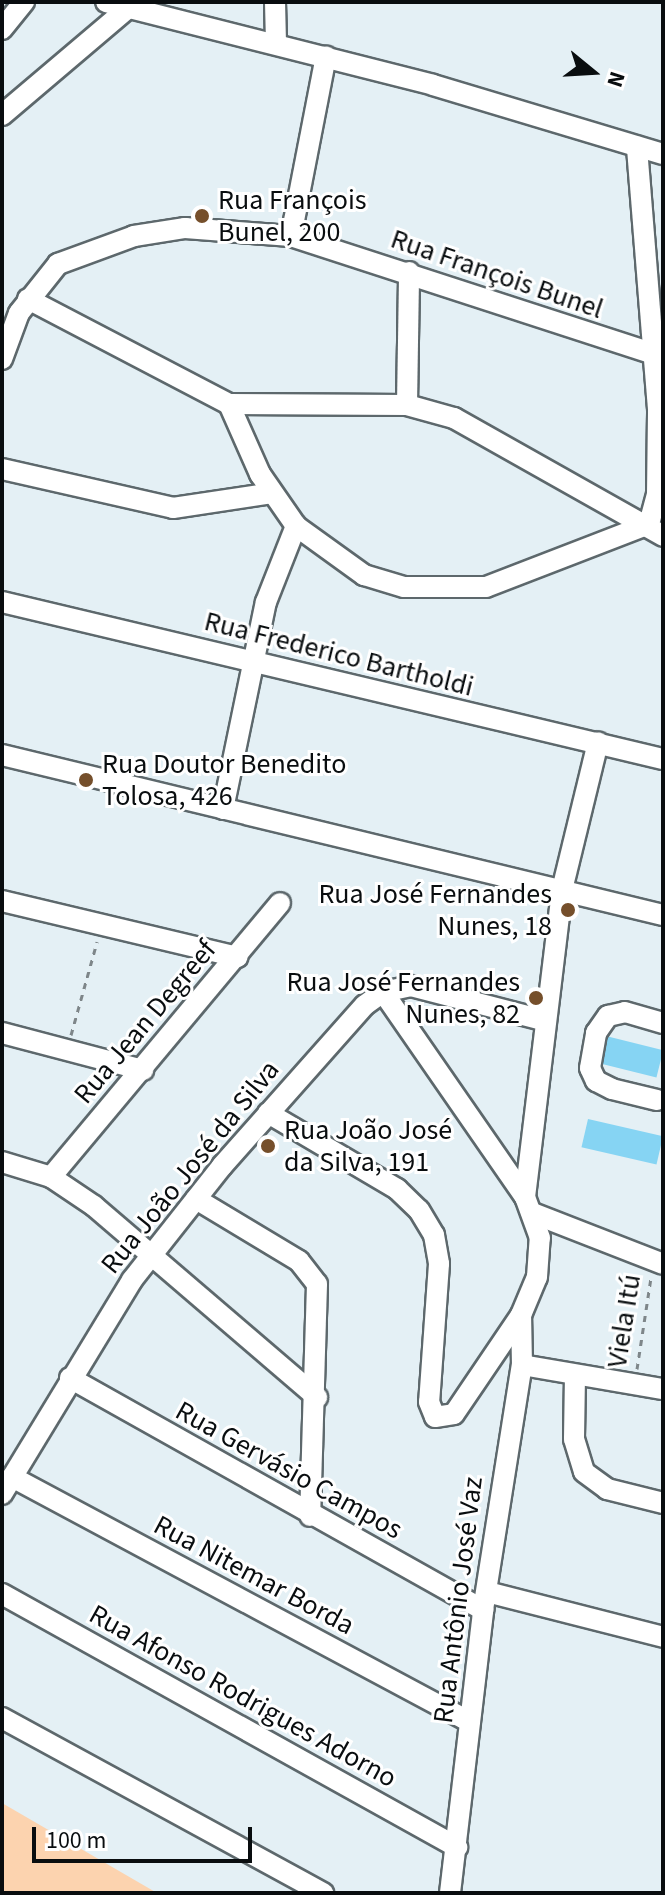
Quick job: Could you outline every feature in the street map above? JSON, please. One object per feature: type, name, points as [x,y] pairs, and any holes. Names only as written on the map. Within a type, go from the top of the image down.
[{"type":"street","points":[[2,29],[24,2]]},
{"type":"street","points":[[106,2],[326,56],[663,154]]},
{"type":"street","points":[[275,2],[276,43]]},
{"type":"street","points":[[2,115],[127,9]]},
{"type":"street","points":[[291,236],[326,56]]},
{"type":"street","points":[[637,147],[654,354],[658,476],[656,530]]},
{"type":"street","name":"Rua François Bunel","points":[[2,359],[16,306],[67,258],[134,236],[185,228],[291,236],[654,354]]},
{"type":"street","points":[[407,405],[409,272]]},
{"type":"street","points":[[16,306],[229,404],[407,405],[475,427],[656,530]]},
{"type":"street","points":[[229,404],[272,493],[296,526],[364,575],[447,592],[532,572],[656,530]]},
{"type":"street","points":[[2,469],[173,508],[272,493]]},
{"type":"street","points":[[223,809],[266,602],[296,526]]},
{"type":"street","name":"Rua Frederico Bartholdi","points":[[2,602],[663,759]]},
{"type":"street","points":[[268,1113],[397,1189],[434,1235],[439,1264],[429,1402],[440,1419],[463,1405],[521,1315],[541,1256],[530,1206],[542,1020],[562,890],[598,742]]},
{"type":"street","points":[[2,755],[663,915]]},
{"type":"street","points":[[2,901],[237,957]]},
{"type":"street","name":"Rua Jean Degreef","points":[[51,1177],[280,903]]},
{"type":"street","points":[[542,1020],[411,986],[383,992],[530,1206],[658,1263]]},
{"type":"street","name":"Rua João José da Silva","points":[[7,1485],[70,1378],[151,1256],[268,1113],[383,992]]},
{"type":"street","points":[[657,1100],[612,1089],[596,1081],[590,1068],[596,1033],[608,1016],[625,1012],[663,1023]]},
{"type":"street","points":[[2,1033],[143,1070]]},
{"type":"street","points":[[2,1162],[51,1177],[151,1256],[317,1397]]},
{"type":"street","points":[[196,1199],[310,1270],[319,1312],[310,1516]]},
{"type":"street","name":"Rua Antônio José Vaz","points":[[450,1893],[485,1601],[522,1365],[521,1315]]},
{"type":"street","points":[[522,1365],[663,1389]]},
{"type":"street","points":[[575,1375],[574,1439],[584,1472],[607,1489],[663,1503]]},
{"type":"street","name":"Rua Gervásio Campos","points":[[70,1378],[310,1516],[485,1601],[663,1637]]},
{"type":"street","name":"Rua Nitemar Borda","points":[[7,1485],[470,1722]]},
{"type":"street","name":"Rua Afonso Rodrigues Adorno","points":[[2,1594],[457,1847]]},
{"type":"street","points":[[2,1718],[294,1884],[323,1893]]},
{"type":"path","points":[[67,1048],[102,923]]},
{"type":"path","name":"Viela Itú","points":[[634,1385],[658,1263]]},
{"type":"shaded area","points":[[2,1803],[157,1893],[2,1892]]},
{"type":"building","points":[[606,1036],[663,1050],[656,1077],[599,1063]]},
{"type":"building","points":[[588,1119],[663,1136],[657,1165],[581,1147]]},
{"type":"place","name":"Rua François Bunel, 200","points":[[202,216]]},
{"type":"place","name":"Rua Doutor Benedito Tolosa, 426","points":[[86,780]]},
{"type":"place","name":"Rua José Fernandes Nunes, 18","points":[[568,910]]},
{"type":"place","name":"Rua José Fernandes Nunes, 82","points":[[536,998]]},
{"type":"place","name":"Rua João José da Silva, 191","points":[[268,1146]]}]
